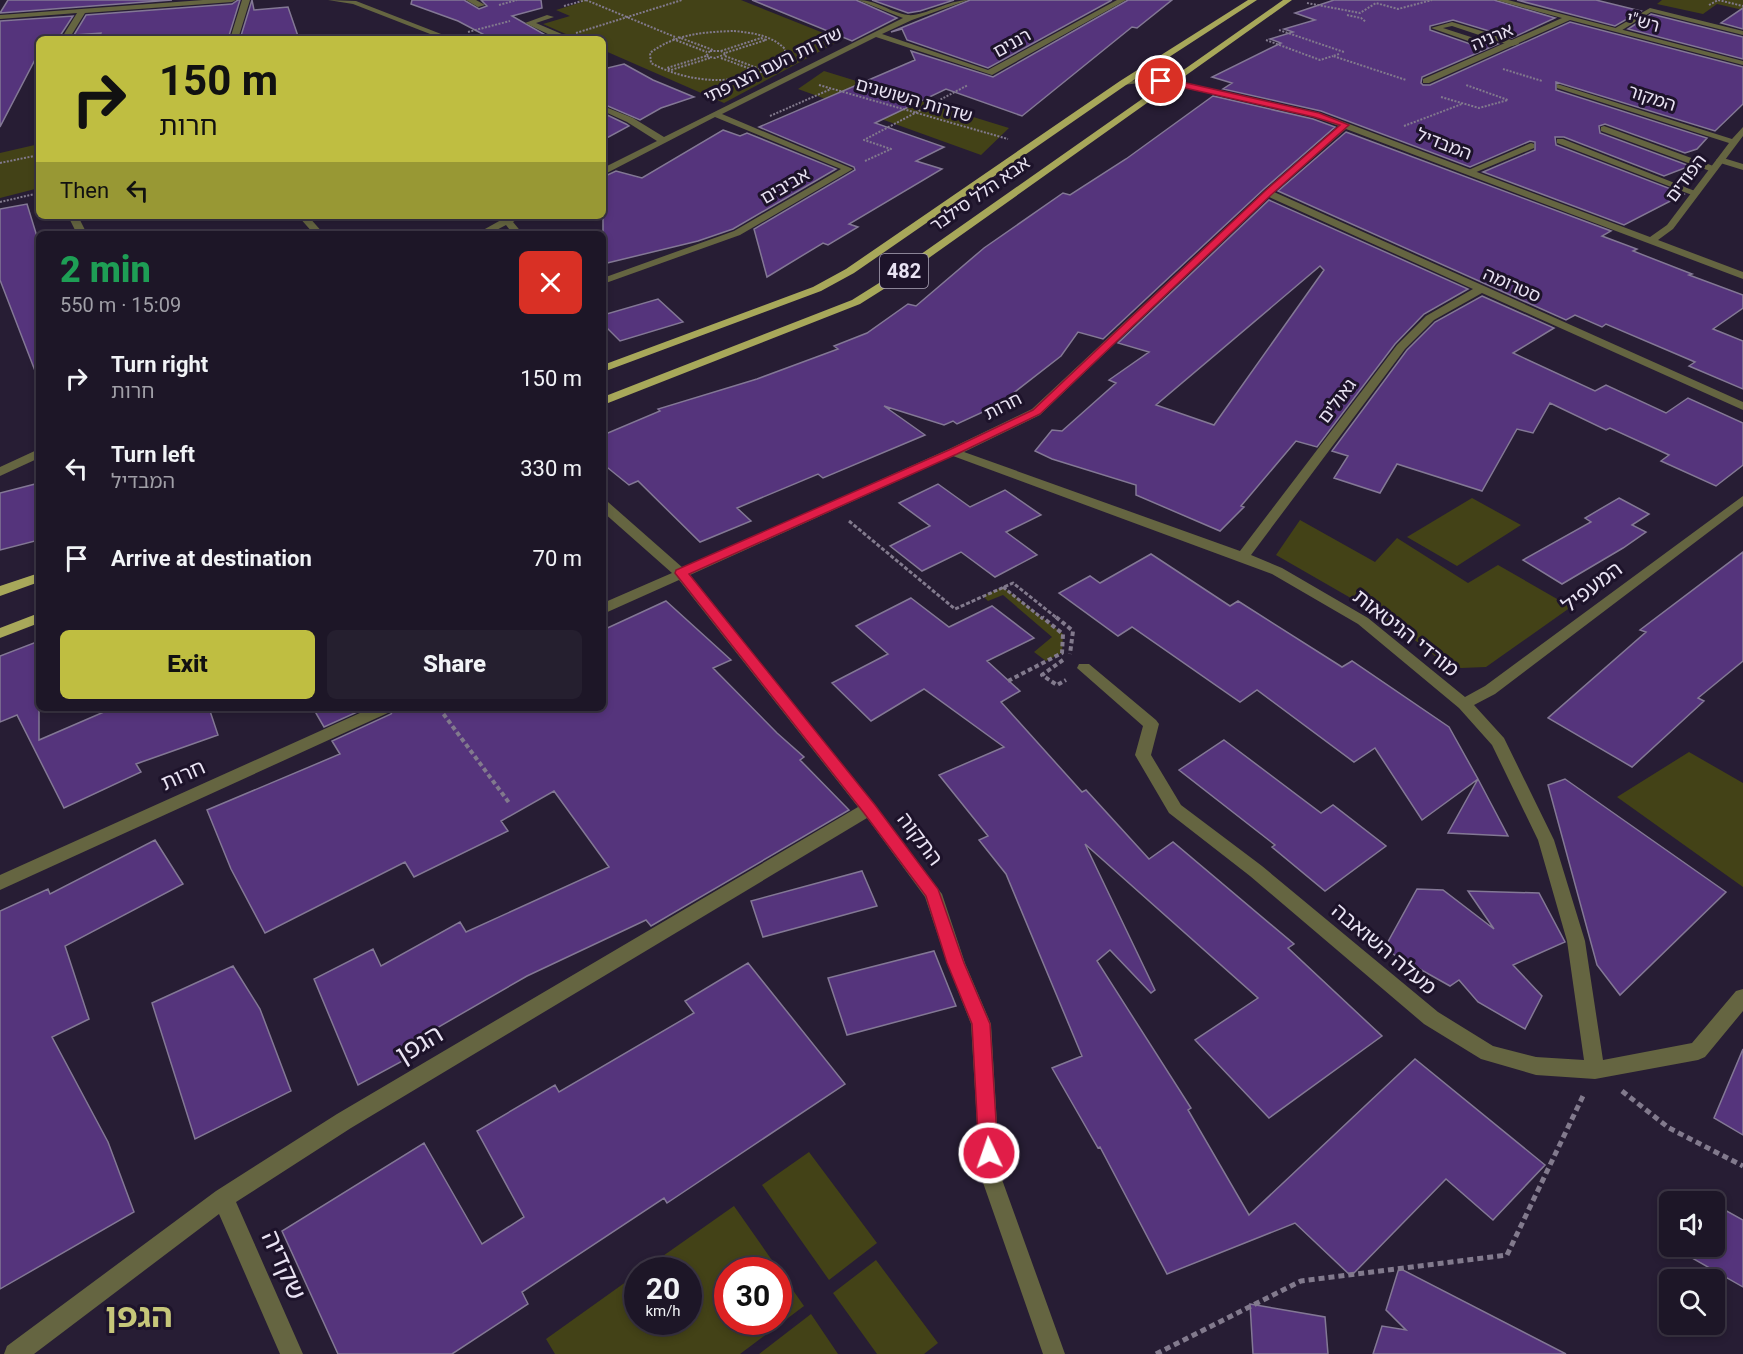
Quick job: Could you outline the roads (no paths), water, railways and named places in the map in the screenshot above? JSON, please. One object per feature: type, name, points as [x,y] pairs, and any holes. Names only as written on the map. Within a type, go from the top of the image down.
[{"type":"main road","name":"אבא הלל סילבר","points":[[606,368],[817,289],[849,271],[1123,83],[1253,0]]},
{"type":"main road","name":"אבא הלל סילבר","points":[[606,400],[856,302],[901,273],[1288,0]]},
{"type":"main road","points":[[0,591],[36,578]]},
{"type":"main road","points":[[0,633],[36,619]]},
{"type":"street","points":[[0,17],[232,0]]},
{"type":"street","points":[[235,36],[246,0]]},
{"type":"street","points":[[332,0],[354,2],[442,36]]},
{"type":"street","points":[[470,0],[481,5]]},
{"type":"street","points":[[862,0],[909,18]]},
{"type":"street","name":"שדרות העם הצרפתי","points":[[606,170],[909,18],[964,0]]},
{"type":"street","name":"רננים","points":[[877,34],[989,73],[1122,0]]},
{"type":"street","name":"רש\"י","points":[[1500,0],[1743,63]]},
{"type":"street","points":[[1616,30],[1650,10],[1743,33]]},
{"type":"street","points":[[67,36],[81,12]]},
{"type":"street","points":[[550,17],[529,23],[554,36]]},
{"type":"street","name":"ארניה","points":[[1426,81],[1515,44],[1569,18]]},
{"type":"street","points":[[1474,41],[1435,28],[1452,24],[1515,44]]},
{"type":"street","name":"המבדיל","points":[[1123,83],[1148,80],[1173,82],[1317,115],[1471,171],[1743,276]]},
{"type":"street","name":"המקור","points":[[1560,86],[1734,142]]},
{"type":"street","points":[[606,110],[664,141]]},
{"type":"street","name":"אביבים","points":[[606,280],[737,233],[848,169],[715,114]]},
{"type":"street","name":"חרות","points":[[606,608],[953,452],[1036,412],[1268,193],[1345,125]]},
{"type":"street","points":[[1604,129],[1713,169]]},
{"type":"street","name":"הפודים","points":[[1651,241],[1670,226],[1743,129]]},
{"type":"street","points":[[1560,141],[1695,194]]},
{"type":"street","points":[[1471,171],[1531,147]]},
{"type":"street","points":[[1720,160],[1743,167]]},
{"type":"street","name":"סטרומה","points":[[1268,193],[1743,406]]},
{"type":"street","points":[[306,219],[316,231]]},
{"type":"street","points":[[486,231],[507,219]]},
{"type":"street","name":"גאולים","points":[[1243,556],[1401,347],[1430,318],[1480,289]]},
{"type":"street","name":"מורדי הגיטאות","points":[[953,452],[1243,556],[1277,571],[1363,621],[1464,704],[1498,742],[1546,840],[1576,941],[1595,1071]]},
{"type":"street","points":[[0,472],[36,454]]},
{"type":"street","name":"המעפיל","points":[[1464,704],[1491,690],[1743,500]]},
{"type":"street","name":"התקוה","points":[[606,508],[681,573],[869,809],[933,894],[956,963],[981,1024],[990,1174],[1054,1354]]},
{"type":"street","name":"מעלה השואבה","points":[[1084,668],[1151,724],[1143,755],[1175,809],[1256,871],[1431,1018],[1488,1053],[1536,1066],[1595,1071],[1698,1051],[1743,997]]},
{"type":"street","name":"חרות","points":[[0,883],[378,711]]},
{"type":"street","name":"הגפן","points":[[15,1354],[223,1198],[354,1114],[869,809]]},
{"type":"street","name":"שקדיה","points":[[223,1198],[292,1354]]},
{"type":"district","name":"הגפן","points":[[139,1315]]}]
